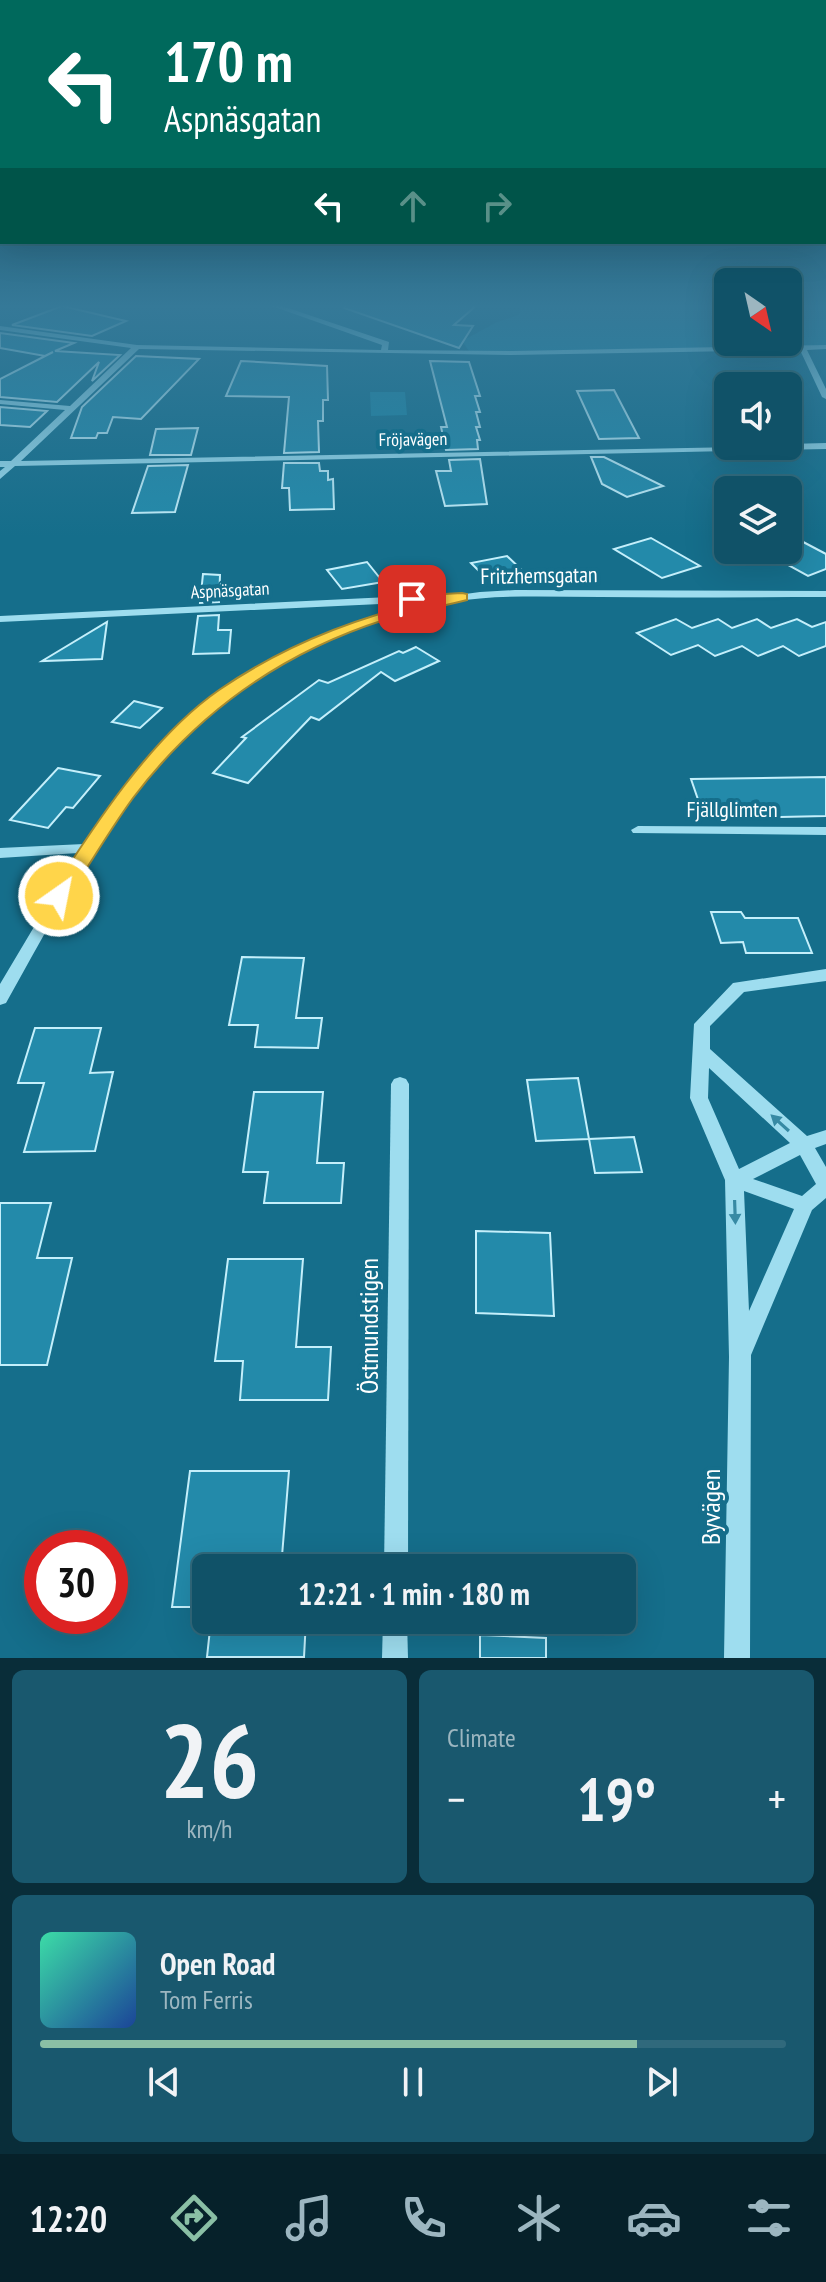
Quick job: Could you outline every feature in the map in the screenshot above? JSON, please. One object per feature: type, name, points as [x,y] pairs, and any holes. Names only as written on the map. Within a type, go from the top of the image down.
[{"type":"street","points":[[0,476],[98,382]]},
{"type":"street","points":[[0,402],[70,408]]},
{"type":"street","name":"Fröjavägen","points":[[0,464],[826,446]]},
{"type":"street","name":"Fritzhemsgatan","points":[[0,999],[43,920],[90,848],[126,796],[169,745],[223,694],[294,652],[378,617],[462,597],[546,593],[826,594]]},
{"type":"street","name":"Aspnäsgatan","points":[[0,619],[462,597]]},
{"type":"street","name":"Fjällglimten","points":[[638,830],[826,831]]},
{"type":"street","points":[[0,853],[90,848]]},
{"type":"street","points":[[805,1205],[734,1180],[699,1098],[702,1024],[739,987],[826,975]]},
{"type":"street","points":[[701,1051],[804,1144],[826,1186]]},
{"type":"street","name":"Östmundstigen","points":[[396,1554],[400,1084]]},
{"type":"street","points":[[734,1180],[804,1144],[826,1137]]},
{"type":"street","name":"Byvägen","points":[[734,1180],[740,1357],[737,1658]]},
{"type":"street","name":"Byvägen","points":[[740,1357],[805,1205],[826,1186]]},
{"type":"street","points":[[395,1634],[395,1658]]},
{"type":"shaded area","points":[[370,392],[405,392],[407,415],[371,416]]},
{"type":"building","points":[[0,382],[78,382],[57,402],[0,397]]},
{"type":"building","points":[[108,382],[176,382],[141,419],[113,417],[107,433],[98,433],[96,438],[71,438],[82,407]]},
{"type":"building","points":[[232,382],[327,382],[328,400],[323,400],[323,421],[318,421],[319,452],[284,453],[289,397],[226,396]]},
{"type":"building","points":[[436,382],[476,382],[480,396],[475,396],[480,412],[476,412],[480,427],[476,427],[480,440],[477,440],[478,449],[446,450],[441,427],[447,427]]},
{"type":"building","points":[[614,390],[639,438],[599,439],[577,391]]},
{"type":"building","points":[[0,407],[47,411],[30,427],[0,425]]},
{"type":"building","points":[[198,428],[191,455],[150,455],[156,429]]},
{"type":"building","points":[[591,457],[604,457],[663,486],[627,497],[602,484]]},
{"type":"building","points":[[480,459],[487,504],[445,506],[436,471],[451,471],[449,460]]},
{"type":"building","points":[[284,463],[319,463],[320,471],[328,471],[328,480],[333,479],[334,509],[290,510],[289,488],[282,488]]},
{"type":"building","points":[[188,465],[175,512],[132,513],[148,466]]},
{"type":"building","points":[[651,538],[700,566],[662,578],[614,549]]},
{"type":"building","points":[[802,541],[826,554],[826,569],[808,576],[788,565],[802,564]]},
{"type":"building","points":[[507,556],[527,575],[490,582],[471,563]]},
{"type":"building","points":[[367,562],[383,582],[342,589],[327,570]]},
{"type":"building","points":[[203,574],[220,575],[219,602],[200,603]]},
{"type":"building","points":[[219,615],[218,630],[231,630],[229,653],[193,654],[198,616]]},
{"type":"building","points":[[676,619],[692,628],[718,619],[732,628],[757,619],[771,628],[797,619],[812,627],[826,622],[826,646],[799,656],[783,646],[758,656],[742,646],[715,656],[698,645],[671,655],[637,633]]},
{"type":"building","points":[[107,622],[102,659],[42,661]]},
{"type":"building","points":[[416,647],[439,661],[395,681],[381,672],[319,720],[311,717],[248,783],[213,773],[246,738],[242,737],[319,680],[328,683],[399,651],[403,653]]},
{"type":"building","points":[[134,701],[162,708],[140,728],[112,722]]},
{"type":"building","points":[[58,768],[100,776],[73,808],[66,807],[48,828],[10,820]]},
{"type":"building","points":[[826,777],[826,816],[780,817],[704,817],[691,779]]},
{"type":"building","points":[[711,912],[741,912],[745,918],[798,918],[812,953],[746,953],[743,942],[721,943]]},
{"type":"building","points":[[242,957],[304,958],[296,1018],[322,1018],[318,1048],[255,1047],[258,1025],[229,1025]]},
{"type":"building","points":[[35,1028],[101,1028],[90,1073],[113,1072],[95,1151],[24,1152],[44,1083],[18,1083]]},
{"type":"building","points":[[578,1078],[589,1139],[536,1141],[527,1080]]},
{"type":"building","points":[[254,1092],[323,1092],[317,1163],[344,1163],[341,1203],[264,1203],[268,1172],[243,1172]]},
{"type":"building","points":[[634,1137],[642,1172],[595,1173],[589,1139]]},
{"type":"building","points":[[0,1203],[51,1203],[37,1258],[72,1258],[47,1365],[0,1365]]},
{"type":"building","points":[[476,1231],[550,1233],[554,1316],[476,1313]]},
{"type":"building","points":[[228,1259],[303,1259],[296,1347],[331,1347],[328,1400],[240,1400],[243,1361],[215,1361]]},
{"type":"building","points":[[190,1471],[289,1471],[282,1554],[192,1554],[192,1607],[172,1607]]},
{"type":"building","points":[[209,1634],[305,1634],[304,1657],[207,1657]]},
{"type":"building","points":[[480,1635],[546,1638],[546,1658],[480,1658]]},
{"type":"route","points":[[59,896],[126,796],[169,745],[223,694],[294,652],[378,617],[462,597],[412,599]]}]
